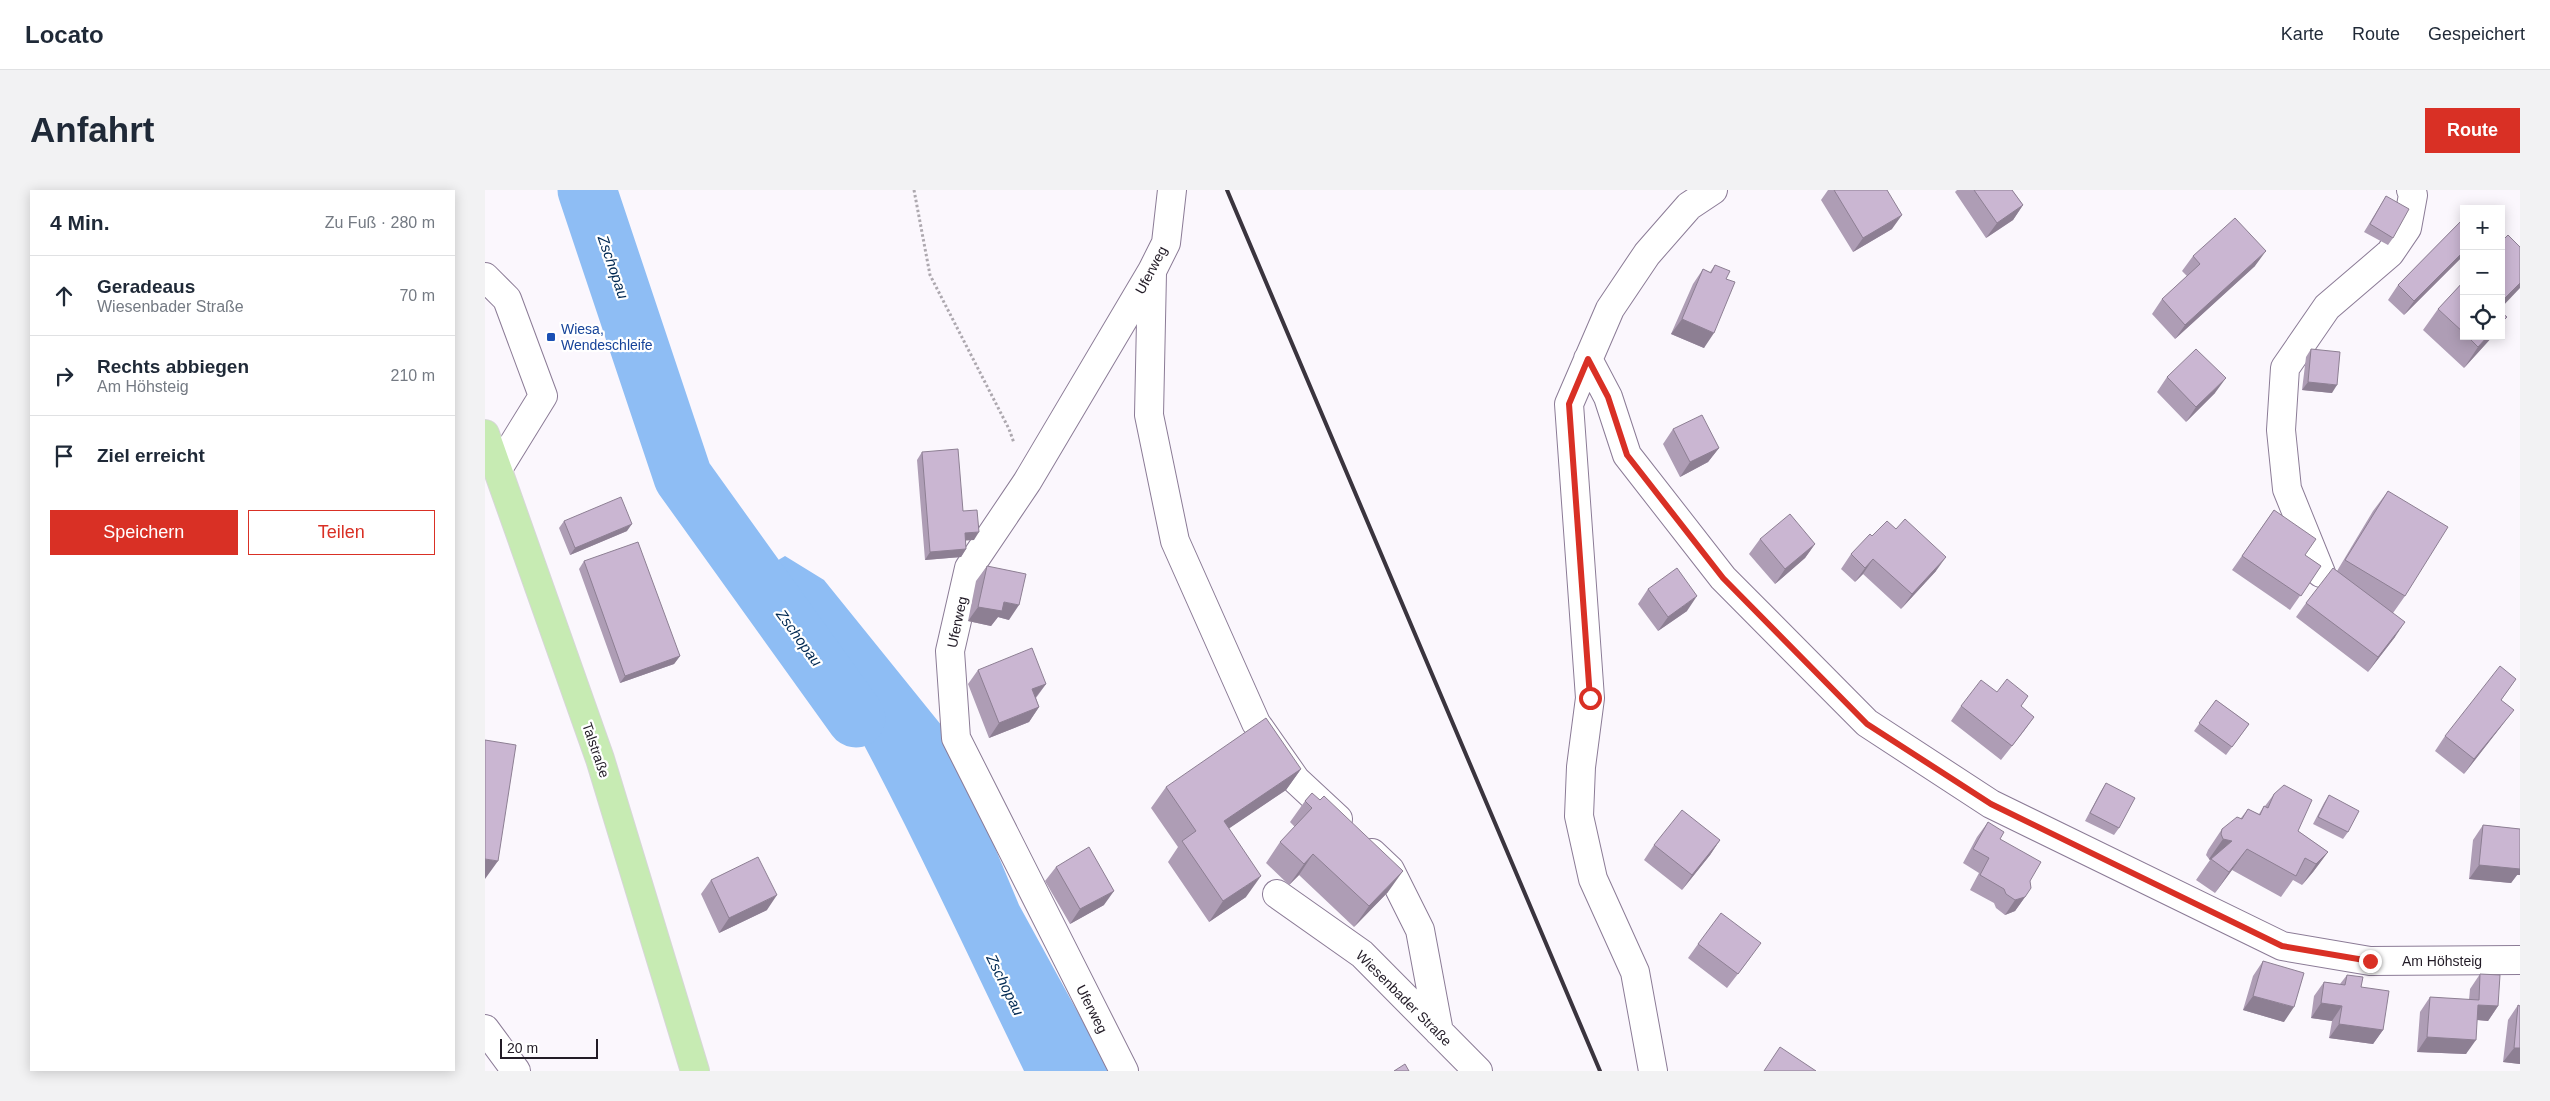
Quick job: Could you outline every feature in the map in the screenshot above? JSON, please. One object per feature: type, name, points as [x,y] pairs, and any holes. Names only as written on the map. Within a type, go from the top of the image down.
[{"type":"main road","name":"Talstraße","points":[[485,434],[600,759],[695,1071]]},
{"type":"street","name":"Uferweg","points":[[1124,1071],[956,738],[950,651],[969,568],[1027,482],[1152,271],[1167,243],[1172,190]]},
{"type":"street","points":[[1653,1071],[1635,972],[1593,878],[1579,816],[1581,767],[1590,698],[1569,404],[1610,309],[1647,254],[1689,206],[1713,190]]},
{"type":"street","points":[[2321,573],[2287,489],[2281,430],[2285,368],[2327,307],[2390,253],[2407,228],[2413,195],[2411,190]]},
{"type":"street","points":[[1152,271],[1149,414],[1175,541],[1256,723],[1296,780],[1391,870],[1420,930],[1439,1032]]},
{"type":"street","points":[[485,277],[507,299],[543,396],[497,469]]},
{"type":"street","name":"Am Höhsteig","points":[[1588,359],[1608,397],[1627,455],[1723,578],[1867,724],[1983,799],[2282,946],[2370,961],[2520,960]]},
{"type":"street","name":"Wiesenbader Straße","points":[[1277,894],[1362,954],[1478,1071]]},
{"type":"street","points":[[485,1029],[516,1071]]},
{"type":"path","points":[[914,190],[930,275],[1009,429],[1027,482]]},
{"type":"water","points":[[785,556],[824,580],[946,731],[1019,905],[1110,1071],[1024,1071],[917,849],[849,717],[806,643],[760,571]]},
{"type":"building","points":[[1834,190],[1887,190],[1902,215],[1863,238]]},
{"type":"building","points":[[1974,190],[2012,190],[2023,205],[1997,223]]},
{"type":"building","points":[[2386,196],[2409,209],[2393,238],[2370,224]]},
{"type":"building","points":[[2235,218],[2266,251],[2185,325],[2162,299],[2200,264],[2193,256]]},
{"type":"building","points":[[2460,222],[2460,255],[2414,301],[2398,285]]},
{"type":"building","points":[[2508,235],[2520,247],[2520,283],[2505,298],[2505,250],[2505,238]]},
{"type":"building","points":[[1715,265],[1730,271],[1726,279],[1735,282],[1714,333],[1682,319],[1703,269],[1711,273]]},
{"type":"building","points":[[2460,285],[2460,329],[2438,309]]},
{"type":"building","points":[[2471,340],[2484,340],[2478,347]]},
{"type":"building","points":[[2196,349],[2226,378],[2196,407],[2167,377]]},
{"type":"building","points":[[2311,349],[2340,352],[2337,385],[2308,382]]},
{"type":"building","points":[[1702,415],[1719,448],[1690,462],[1673,429]]},
{"type":"building","points":[[958,449],[963,511],[977,510],[979,532],[965,533],[966,549],[930,552],[922,452]]},
{"type":"building","points":[[2388,491],[2448,527],[2405,596],[2345,560]]},
{"type":"building","points":[[621,497],[632,524],[575,548],[564,521]]},
{"type":"building","points":[[2274,510],[2316,539],[2305,555],[2321,566],[2301,596],[2242,556]]},
{"type":"building","points":[[1790,514],[1815,544],[1785,569],[1760,539]]},
{"type":"building","points":[[1905,519],[1946,557],[1912,594],[1873,559],[1865,568],[1851,554],[1870,534],[1872,536],[1887,521],[1896,529]]},
{"type":"building","points":[[638,542],[680,656],[625,676],[584,561]]},
{"type":"building","points":[[987,566],[1026,574],[1019,605],[1004,602],[1002,611],[978,607]]},
{"type":"building","points":[[1677,568],[1697,596],[1668,617],[1648,589]]},
{"type":"building","points":[[2333,568],[2405,622],[2378,657],[2306,603]]},
{"type":"building","points":[[1032,648],[1046,684],[1032,689],[1039,707],[999,723],[978,670]]},
{"type":"building","points":[[2500,666],[2516,679],[2501,700],[2514,710],[2474,759],[2445,736]]},
{"type":"building","points":[[2007,679],[2028,696],[2021,706],[2034,717],[2012,746],[1961,706],[1981,680],[1997,692]]},
{"type":"building","points":[[2216,700],[2249,724],[2232,747],[2199,723]]},
{"type":"building","points":[[1266,718],[1301,769],[1224,821],[1261,876],[1223,901],[1182,841],[1196,831],[1166,787]]},
{"type":"building","points":[[485,740],[516,745],[498,861],[485,859]]},
{"type":"building","points":[[2106,783],[2135,798],[2119,828],[2090,813]]},
{"type":"building","points":[[2284,785],[2312,800],[2298,831],[2328,852],[2316,864],[2305,858],[2296,876],[2247,849],[2229,872],[2211,859],[2232,841],[2223,839],[2222,829],[2237,817],[2242,819],[2248,809],[2260,815],[2264,806],[2268,808],[2274,794]]},
{"type":"building","points":[[1312,793],[1320,800],[1324,796],[1403,871],[1369,906],[1313,854],[1304,864],[1280,842],[1312,808],[1305,801]]},
{"type":"building","points":[[2329,795],[2359,811],[2348,832],[2318,817]]},
{"type":"building","points":[[1682,810],[1720,840],[1692,875],[1654,845]]},
{"type":"building","points":[[1988,822],[2004,832],[2000,839],[2041,862],[2030,881],[2031,888],[2025,897],[2015,900],[2006,894],[2004,889],[1980,875],[1989,858],[1973,849]]},
{"type":"building","points":[[2483,825],[2520,829],[2520,869],[2479,865]]},
{"type":"building","points":[[1089,847],[1114,891],[1080,909],[1056,867]]},
{"type":"building","points":[[758,857],[777,895],[729,918],[711,880]]},
{"type":"building","points":[[1721,913],[1761,943],[1738,974],[1698,944]]},
{"type":"building","points":[[2263,961],[2304,973],[2294,1007],[2253,996]]},
{"type":"building","points":[[2480,974],[2500,975],[2498,1006],[2478,1005],[2476,1040],[2427,1037],[2430,997],[2479,1000]]},
{"type":"building","points":[[2347,975],[2363,977],[2361,987],[2389,991],[2383,1030],[2339,1024],[2342,1006],[2321,1003],[2324,982],[2345,985]]},
{"type":"building","points":[[2518,1005],[2520,1006],[2520,1048],[2514,1048]]},
{"type":"building","points":[[1780,1047],[1816,1071],[1764,1071]]},
{"type":"building","points":[[1405,1064],[1409,1071],[1394,1071]]},
{"type":"waterway","name":"Zschopau","points":[[587,190],[683,477],[856,718]]},
{"type":"railway","points":[[1227,190],[1600,1071]]},
{"type":"place","name":"Wiesa, Wendeschleife","points":[[551,337]]},
{"type":"route","points":[[1590,698],[1569,404],[1588,359],[1608,397],[1627,455],[1723,578],[1867,724],[1991,804],[2282,946],[2370,961]]}]
